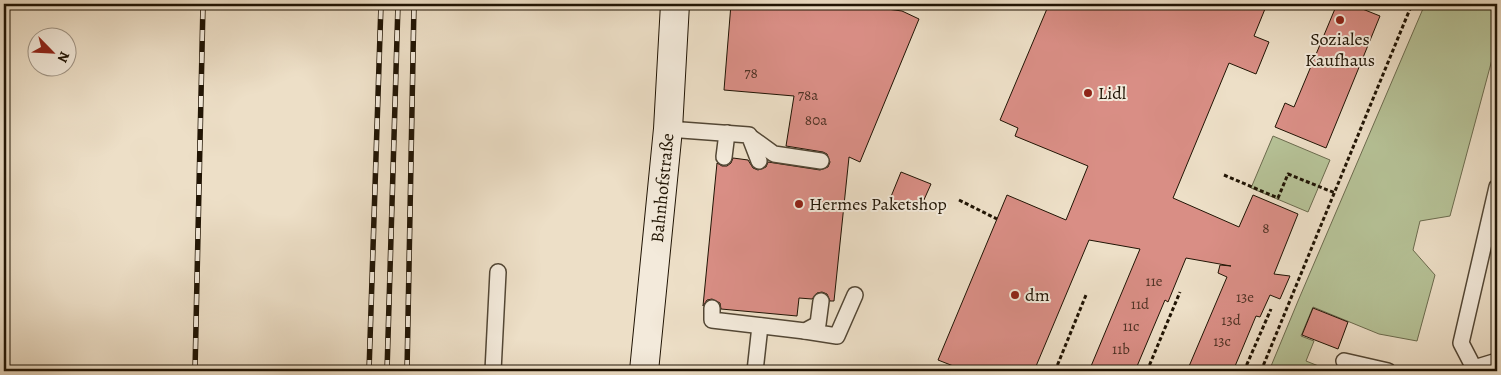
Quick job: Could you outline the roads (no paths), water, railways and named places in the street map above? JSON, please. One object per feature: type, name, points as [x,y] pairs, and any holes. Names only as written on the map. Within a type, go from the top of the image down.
[{"type":"main road","name":"Bahnhofstraße","points":[[644,371],[668,129],[676,4]]},
{"type":"lane","points":[[668,129],[749,135],[774,154],[821,161]]},
{"type":"lane","points":[[724,157],[727,133]]},
{"type":"lane","points":[[749,135],[759,161]]},
{"type":"lane","points":[[1497,187],[1461,343],[1474,370],[1497,361]]},
{"type":"lane","points":[[493,371],[498,272]]},
{"type":"lane","points":[[712,308],[712,320],[743,318],[760,326],[781,322],[812,328],[837,336],[854,295]]},
{"type":"lane","points":[[812,328],[821,301]]},
{"type":"lane","points":[[755,371],[760,326]]},
{"type":"lane","points":[[1344,361],[1388,371]]},
{"type":"railway","points":[[195,371],[203,4]]},
{"type":"railway","points":[[369,371],[381,4]]},
{"type":"railway","points":[[387,371],[398,4]]},
{"type":"railway","points":[[407,371],[414,4]]},
{"type":"place","name":"Soziales Kaufhaus","points":[[1340,20]]},
{"type":"place","name":"Lidl","points":[[1088,93]]},
{"type":"place","name":"Hermes Paketshop","points":[[799,204]]},
{"type":"place","name":"dm","points":[[1015,295]]}]
